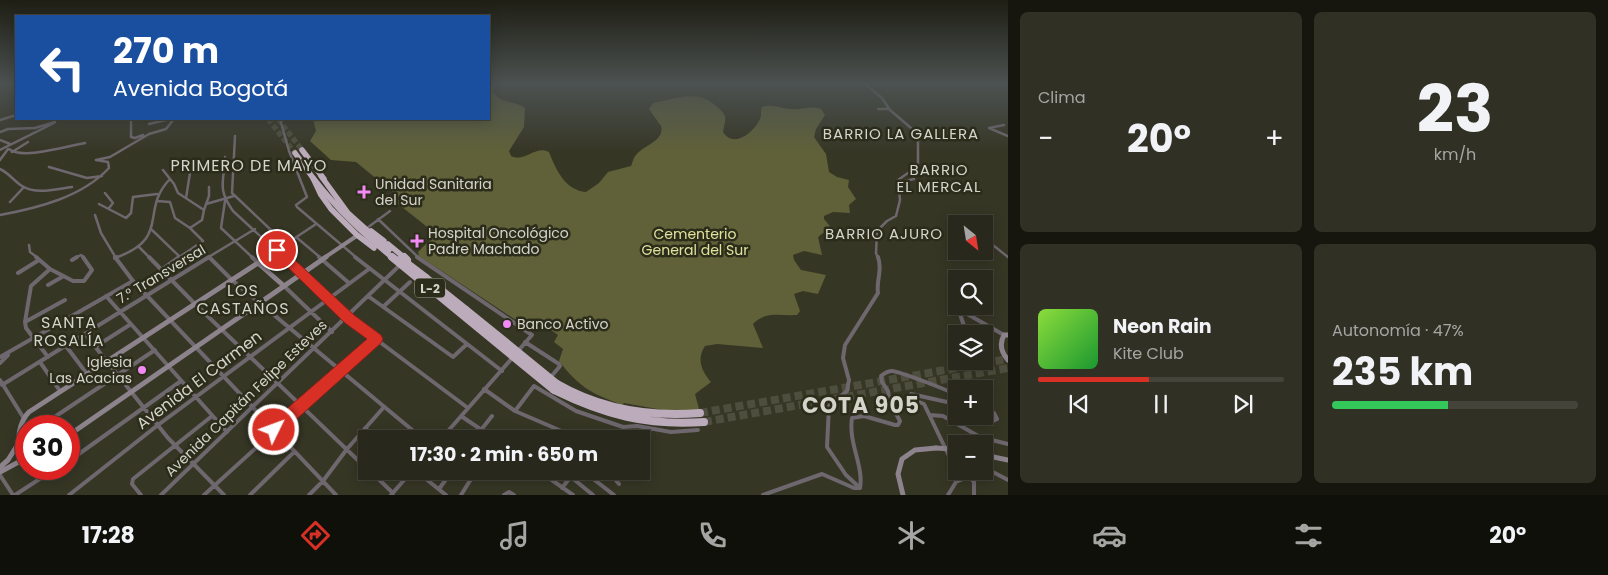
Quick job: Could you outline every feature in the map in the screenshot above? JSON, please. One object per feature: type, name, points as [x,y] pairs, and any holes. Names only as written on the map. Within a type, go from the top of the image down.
[{"type":"highway","name":"L-2","points":[[302,150],[315,168],[317,177],[347,220],[413,275],[556,387],[595,410],[635,421],[666,424],[704,422]]},
{"type":"highway","name":"L-2","points":[[295,153],[354,220],[556,387],[622,410],[660,414],[700,413]]},
{"type":"highway","points":[[317,177],[330,185],[347,208],[367,228],[426,278]]},
{"type":"highway","points":[[317,177],[321,195],[335,213],[357,235],[403,270],[413,275]]},
{"type":"street","points":[[860,488],[846,476],[828,452],[826,443],[828,410],[833,402],[847,391],[849,380],[843,358],[845,345],[877,295],[876,282],[880,272],[880,263],[876,253],[877,231],[887,221],[896,216],[900,202],[898,180],[918,166],[917,153],[920,139],[916,132],[887,106]]},
{"type":"street","points":[[878,109],[889,109]]},
{"type":"street","points":[[0,120],[15,115]]},
{"type":"street","points":[[131,120],[131,137],[135,138],[166,129],[173,120]]},
{"type":"street","points":[[149,124],[166,120]]},
{"type":"street","points":[[280,120],[289,151],[307,196],[297,207],[369,269],[502,370]]},
{"type":"street","points":[[0,132],[8,129],[35,128],[54,121],[54,123],[0,150]]},
{"type":"street","points":[[1004,125],[989,128],[1008,136]]},
{"type":"street","points":[[0,215],[68,196],[96,182],[109,168],[109,163],[96,160],[113,156],[148,134]]},
{"type":"street","points":[[235,136],[231,180],[234,196],[272,231]]},
{"type":"street","points":[[0,140],[11,144]]},
{"type":"street","points":[[0,160],[11,150],[28,142]]},
{"type":"street","points":[[5,148],[30,153],[85,142]]},
{"type":"street","points":[[226,157],[225,171],[220,183],[225,200],[233,211],[255,229],[347,316],[468,408]]},
{"type":"street","points":[[49,168],[87,178],[103,176]]},
{"type":"street","points":[[0,170],[13,176],[24,187],[36,190],[72,187]]},
{"type":"street","points":[[163,170],[178,193],[204,210]]},
{"type":"street","points":[[186,198],[190,173]]},
{"type":"street","points":[[115,258],[139,247],[147,239],[151,229],[157,194],[170,178]]},
{"type":"street","points":[[898,189],[900,182],[914,179]]},
{"type":"street","points":[[10,202],[24,187]]},
{"type":"street","points":[[190,228],[202,220],[209,187]]},
{"type":"street","points":[[105,193],[113,203],[109,208]]},
{"type":"street","points":[[99,204],[126,218],[130,213],[133,197],[157,194]]},
{"type":"street","points":[[206,204],[234,196]]},
{"type":"street","points":[[225,200],[220,226],[332,332]]},
{"type":"street","points":[[157,201],[170,202],[175,218],[190,228],[203,241],[161,270]]},
{"type":"street","points":[[80,427],[223,330],[390,211]]},
{"type":"street","points":[[95,214],[98,227],[115,258],[133,281],[336,495]]},
{"type":"street","points":[[378,219],[412,254],[532,336],[449,430]]},
{"type":"street","points":[[26,415],[316,224]]},
{"type":"street","points":[[151,229],[180,257]]},
{"type":"street","name":"7.° Transversal","points":[[1,383],[40,362],[255,229]]},
{"type":"street","points":[[296,237],[349,283]]},
{"type":"street","points":[[29,245],[30,252],[50,269],[77,283],[85,280],[92,273],[92,270],[81,255],[72,260]]},
{"type":"street","points":[[993,245],[1008,257]]},
{"type":"street","points":[[139,247],[195,304],[358,460]]},
{"type":"street","name":"Avenida Capitán Felipe Esteves","points":[[161,495],[412,254]]},
{"type":"street","points":[[210,258],[232,280],[412,430]]},
{"type":"street","points":[[18,273],[39,260]]},
{"type":"street","points":[[48,357],[36,338],[26,328],[25,322],[30,286],[50,269]]},
{"type":"street","name":"Avenida El Carmen","points":[[69,495],[250,356],[369,269]]},
{"type":"street","points":[[48,285],[63,277]]},
{"type":"street","points":[[0,358],[133,281]]},
{"type":"street","points":[[383,306],[410,282]]},
{"type":"street","points":[[106,296],[227,432]]},
{"type":"street","points":[[368,296],[453,357],[467,344]]},
{"type":"street","points":[[25,322],[65,300]]},
{"type":"street","points":[[964,325],[960,314],[962,311],[988,325]]},
{"type":"street","points":[[95,347],[132,324]]},
{"type":"street","points":[[993,328],[1006,335],[1001,346],[1002,352],[1008,360]]},
{"type":"street","points":[[84,334],[132,391],[174,446],[224,495]]},
{"type":"street","points":[[204,495],[376,339]]},
{"type":"street","points":[[525,342],[560,366],[540,390]]},
{"type":"street","points":[[66,346],[87,374]]},
{"type":"street","points":[[58,415],[155,350]]},
{"type":"street","points":[[0,362],[10,353]]},
{"type":"street","points":[[40,362],[60,391]]},
{"type":"street","points":[[860,488],[862,485],[855,463],[850,431],[852,418],[864,416],[895,425],[900,424],[890,404],[888,391],[882,382],[881,376],[888,371],[897,372],[930,386],[948,389]]},
{"type":"street","points":[[80,453],[181,381]]},
{"type":"street","points":[[1,383],[22,415]]},
{"type":"street","points":[[515,411],[534,386],[576,411],[623,427],[637,426],[671,432],[698,430]]},
{"type":"street","points":[[484,389],[515,411],[560,430]]},
{"type":"street","points":[[948,402],[922,394],[911,394],[912,398],[923,402],[948,454]]},
{"type":"street","points":[[309,495],[323,481],[346,449],[384,407]]},
{"type":"street","points":[[929,415],[943,416],[980,437],[1008,444]]},
{"type":"street","points":[[141,495],[132,484],[132,480],[212,416]]},
{"type":"street","points":[[461,416],[481,430],[492,416]]},
{"type":"street","points":[[0,467],[15,448]]},
{"type":"street","points":[[904,495],[897,475],[898,464],[903,457],[920,448],[948,449]]},
{"type":"street","points":[[250,495],[294,452]]},
{"type":"street","points":[[993,457],[1008,460]]},
{"type":"street","points":[[15,464],[0,473],[14,495],[38,480]]},
{"type":"street","points":[[993,472],[1008,480]]},
{"type":"street","points":[[763,495],[822,474],[854,488],[860,488]]},
{"type":"street","points":[[379,480],[392,494],[404,480]]},
{"type":"street","points":[[428,480],[446,495]]},
{"type":"street","points":[[439,489],[446,480]]},
{"type":"street","points":[[461,495],[470,480]]},
{"type":"street","points":[[551,480],[571,494]]},
{"type":"street","points":[[562,488],[569,480]]},
{"type":"street","points":[[575,480],[593,495]]},
{"type":"street","points":[[595,480],[614,495]]},
{"type":"street","points":[[616,480],[619,484]]},
{"type":"street","points":[[948,495],[954,484],[959,480]]},
{"type":"street","points":[[972,480],[976,490],[974,495]]},
{"type":"street","points":[[504,495],[510,492],[514,495]]},
{"type":"green space","name":"Cementerio General del Sur","points":[[490,106],[521,106],[525,108],[524,127],[509,151],[511,156],[516,158],[544,150],[549,152],[562,178],[572,187],[586,192],[599,183],[608,172],[631,166],[636,155],[657,139],[660,135],[661,126],[649,109],[651,106],[716,106],[725,117],[723,132],[733,139],[743,137],[753,129],[760,119],[762,107],[796,109],[814,107],[821,109],[825,115],[816,129],[814,137],[826,154],[829,172],[837,177],[849,180],[848,187],[856,199],[849,205],[850,213],[833,212],[824,216],[824,219],[834,231],[823,233],[818,237],[822,255],[804,251],[793,255],[801,270],[826,275],[818,294],[803,291],[794,294],[800,311],[797,315],[763,317],[753,324],[763,348],[717,344],[705,346],[702,351],[701,365],[711,382],[695,394],[699,409],[685,414],[624,403],[622,405],[587,389],[573,378],[559,361],[563,349],[554,342],[558,335],[538,321],[531,330],[419,256],[418,252],[436,234],[397,203],[400,198],[356,162],[331,160],[310,141],[316,131],[313,120],[490,120]]},
{"type":"tunnel","points":[[269,120],[295,153]]},
{"type":"tunnel","points":[[279,120],[302,150]]},
{"type":"tunnel","points":[[700,413],[1008,359]]},
{"type":"tunnel","points":[[704,422],[1008,368]]},
{"type":"place","name":"Unidad Sanitaria del Sur","points":[[364,192]]},
{"type":"place","name":"Hospital Oncológico Padre Machado","points":[[417,241]]},
{"type":"place","name":"Banco Activo","points":[[507,324]]},
{"type":"place","name":"Iglesia Las Acacias","points":[[142,370]]},
{"type":"district","name":"BARRIO LA GALLERA","points":[[901,133]]},
{"type":"district","name":"PRIMERO DE MAYO","points":[[249,165]]},
{"type":"district","name":"BARRIO EL MERCAL","points":[[939,178]]},
{"type":"district","name":"BARRIO AJURO","points":[[884,233]]},
{"type":"district","name":"LOS CASTAÑOS","points":[[243,299]]},
{"type":"district","name":"SANTA ROSALÍA","points":[[69,331]]},
{"type":"district","name":"COTA 905","points":[[861,405]]},
{"type":"route","points":[[274,430],[376,339],[349,319],[277,250]]}]
